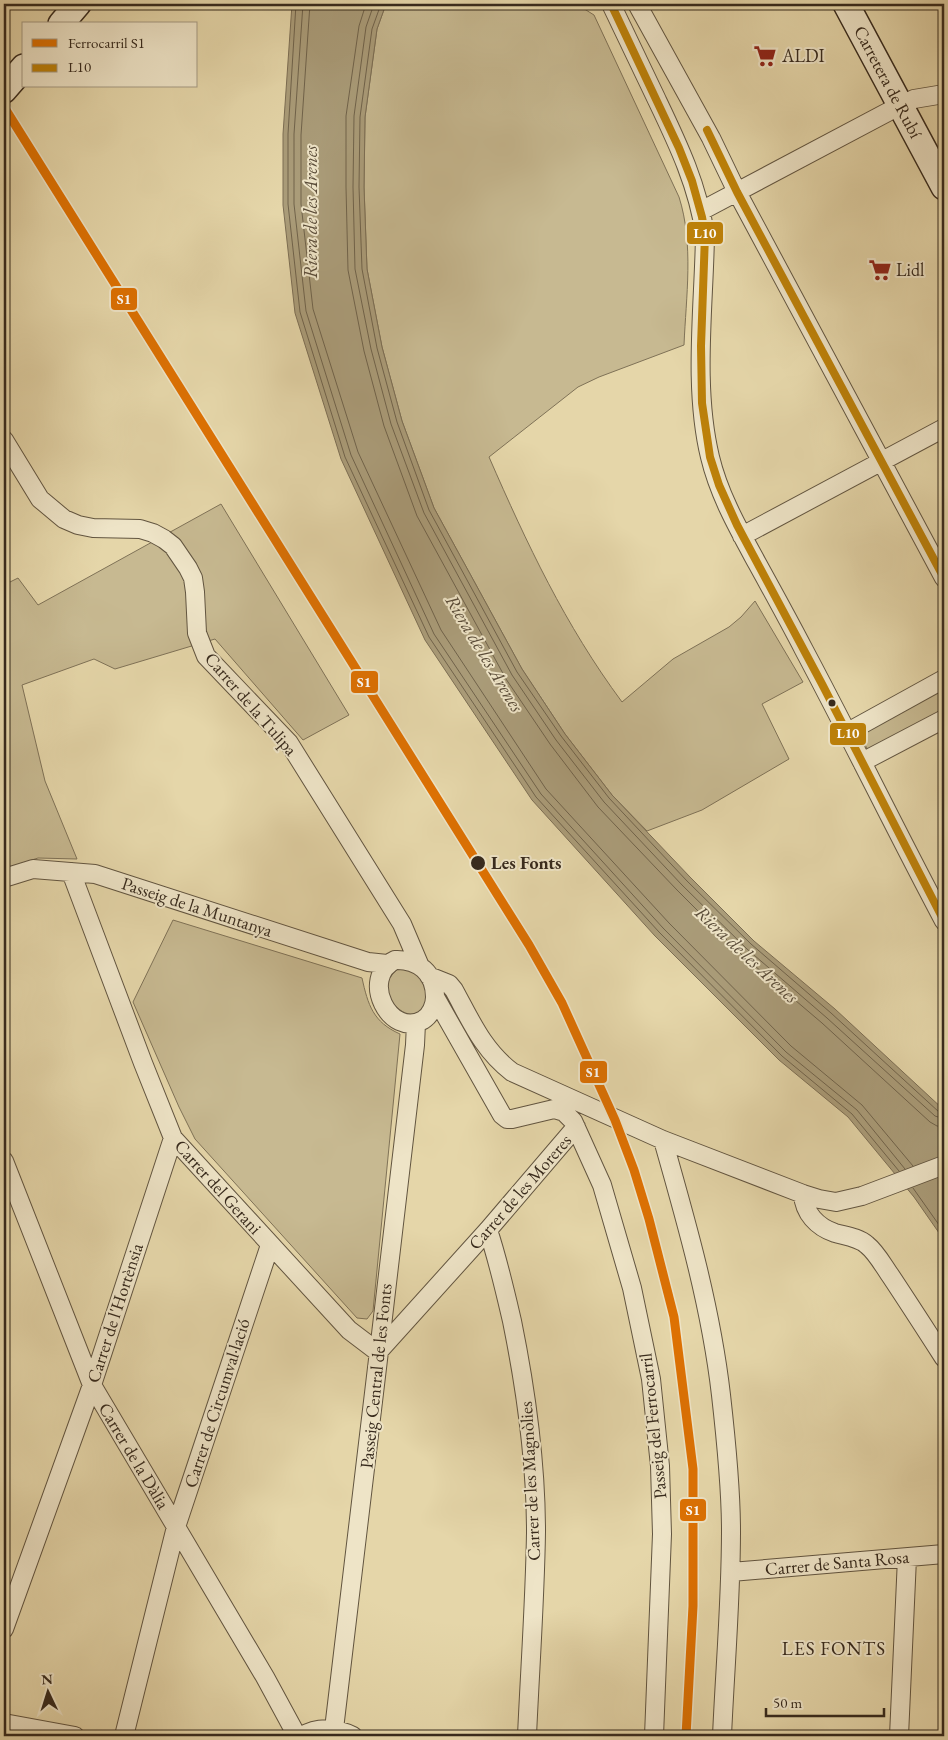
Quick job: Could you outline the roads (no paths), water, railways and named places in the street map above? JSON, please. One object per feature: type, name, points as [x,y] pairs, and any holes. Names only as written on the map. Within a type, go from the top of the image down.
[{"type":"main road","points":[[63,22],[78,4]]},
{"type":"main road","name":"Carretera de Rubí","points":[[846,4],[944,157]]},
{"type":"main road","name":"Carretera de Rubí","points":[[863,4],[944,187]]},
{"type":"main road","points":[[5,89],[22,69]]},
{"type":"street","points":[[610,4],[679,146],[692,177],[701,211],[705,244],[701,386],[706,436],[718,486],[742,536],[848,732],[903,844],[944,921]]},
{"type":"street","points":[[637,4],[711,138],[737,192],[944,578]]},
{"type":"street","points":[[701,211],[907,102],[944,94]]},
{"type":"street","points":[[742,536],[944,428]]},
{"type":"street","name":"Carrer de la Tulipa","points":[[4,440],[40,499],[64,519],[78,525],[93,528],[126,528],[153,533],[173,546],[193,578],[197,633],[206,656],[289,743],[402,924],[424,970]]},
{"type":"street","points":[[848,732],[944,679]]},
{"type":"street","points":[[862,762],[944,718]]},
{"type":"street","name":"Passeig de la Muntanya","points":[[4,878],[32,869],[95,874],[360,960],[388,964]]},
{"type":"street","name":"Carrer del Gerani","points":[[71,872],[173,1138],[349,1330],[378,1352]]},
{"type":"street","points":[[424,970],[434,990],[435,997],[428,1017],[416,1023],[408,1023],[394,1018],[384,1005],[379,984],[383,970],[388,964],[396,960],[403,960],[424,970],[448,984],[454,990],[483,1043],[512,1072],[663,1140],[803,1194],[836,1202],[862,1196],[944,1165]]},
{"type":"street","name":"Carrer de les Moreres","points":[[378,1352],[488,1230],[576,1127],[564,1112],[554,1109],[512,1120],[502,1115],[435,997]]},
{"type":"street","name":"Passeig Central de les Fonts","points":[[334,1729],[360,1522],[416,1023]]},
{"type":"street","name":"Passeig del Ferrocarril","points":[[576,1127],[602,1185],[632,1288],[651,1379],[660,1466],[662,1534],[654,1736]]},
{"type":"street","name":"Carrer de l'Hortènsia","points":[[4,1629],[92,1385],[173,1138]]},
{"type":"street","points":[[663,1140],[686,1218],[705,1297],[721,1394],[731,1529],[731,1572],[722,1736]]},
{"type":"street","name":"Carrer de la Dàlia","points":[[4,1161],[92,1385],[265,1677],[297,1736]]},
{"type":"street","points":[[803,1194],[807,1213],[816,1222],[833,1232],[854,1238],[867,1245],[944,1358]]},
{"type":"street","name":"Carrer de les Magnòlies","points":[[488,1230],[507,1298],[522,1368],[532,1455],[536,1530],[527,1736]]},
{"type":"street","name":"Carrer de Circumval·lació","points":[[124,1736],[176,1527],[270,1245]]},
{"type":"street","name":"Carrer de Santa Rosa","points":[[731,1572],[944,1554]]},
{"type":"street","points":[[898,1736],[907,1558]]},
{"type":"street","points":[[4,1723],[75,1736]]},
{"type":"street","points":[[302,1736],[318,1730],[334,1729],[353,1736]]},
{"type":"water","name":"Riera de les Arenes","points":[[292,4],[386,4],[377,29],[365,117],[364,187],[367,269],[382,347],[402,421],[434,508],[522,669],[565,734],[612,795],[754,941],[835,1009],[944,1110],[944,1240],[914,1197],[848,1117],[779,1060],[655,936],[532,800],[425,640],[341,459],[295,313],[283,205],[283,134]]},
{"type":"rail line","name":"S1","points":[[4,107],[529,945],[562,1003],[615,1120],[634,1170],[649,1219],[674,1317],[693,1469],[693,1606],[686,1736]]},
{"type":"place","name":"ALDI","points":[[765,56]]},
{"type":"place","name":"Lidl","points":[[880,270]]},
{"type":"place","name":"Les Fonts","points":[[478,863]]},
{"type":"district","name":"LES FONTS","points":[[834,1648]]}]
